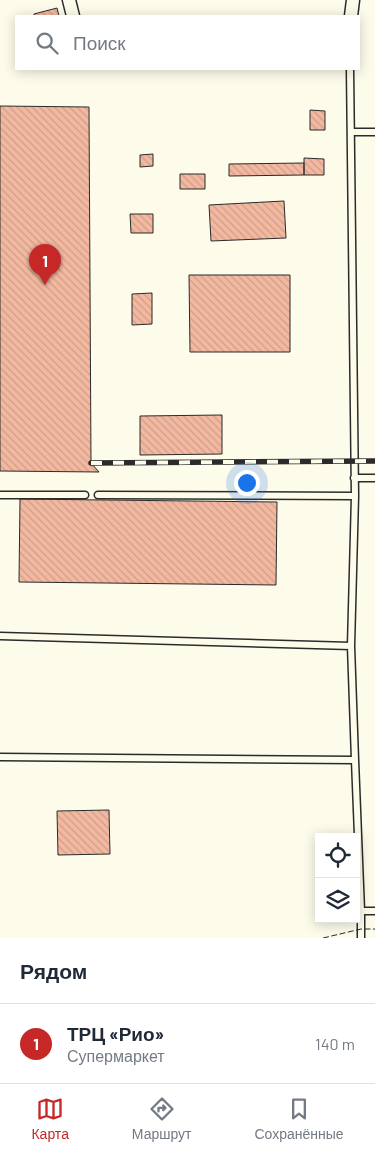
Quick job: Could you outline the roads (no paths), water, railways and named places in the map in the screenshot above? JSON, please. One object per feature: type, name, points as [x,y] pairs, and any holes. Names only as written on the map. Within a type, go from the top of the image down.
[{"type":"street","points":[[69,0],[73,15]]},
{"type":"street","points":[[351,15],[352,0]]},
{"type":"lane","points":[[350,70],[354,478],[352,646],[361,938]]},
{"type":"lane","points":[[351,132],[375,132]]},
{"type":"lane","points":[[354,478],[375,478]]},
{"type":"lane","points":[[0,495],[84,495]]},
{"type":"lane","points":[[98,495],[354,496]]},
{"type":"lane","points":[[0,636],[352,646]]},
{"type":"lane","points":[[0,757],[355,760]]},
{"type":"lane","points":[[361,911],[375,911]]},
{"type":"railway","points":[[91,463],[375,461]]},
{"type":"place","name":"ТРЦ «Рио»","points":[[45,285]]}]
